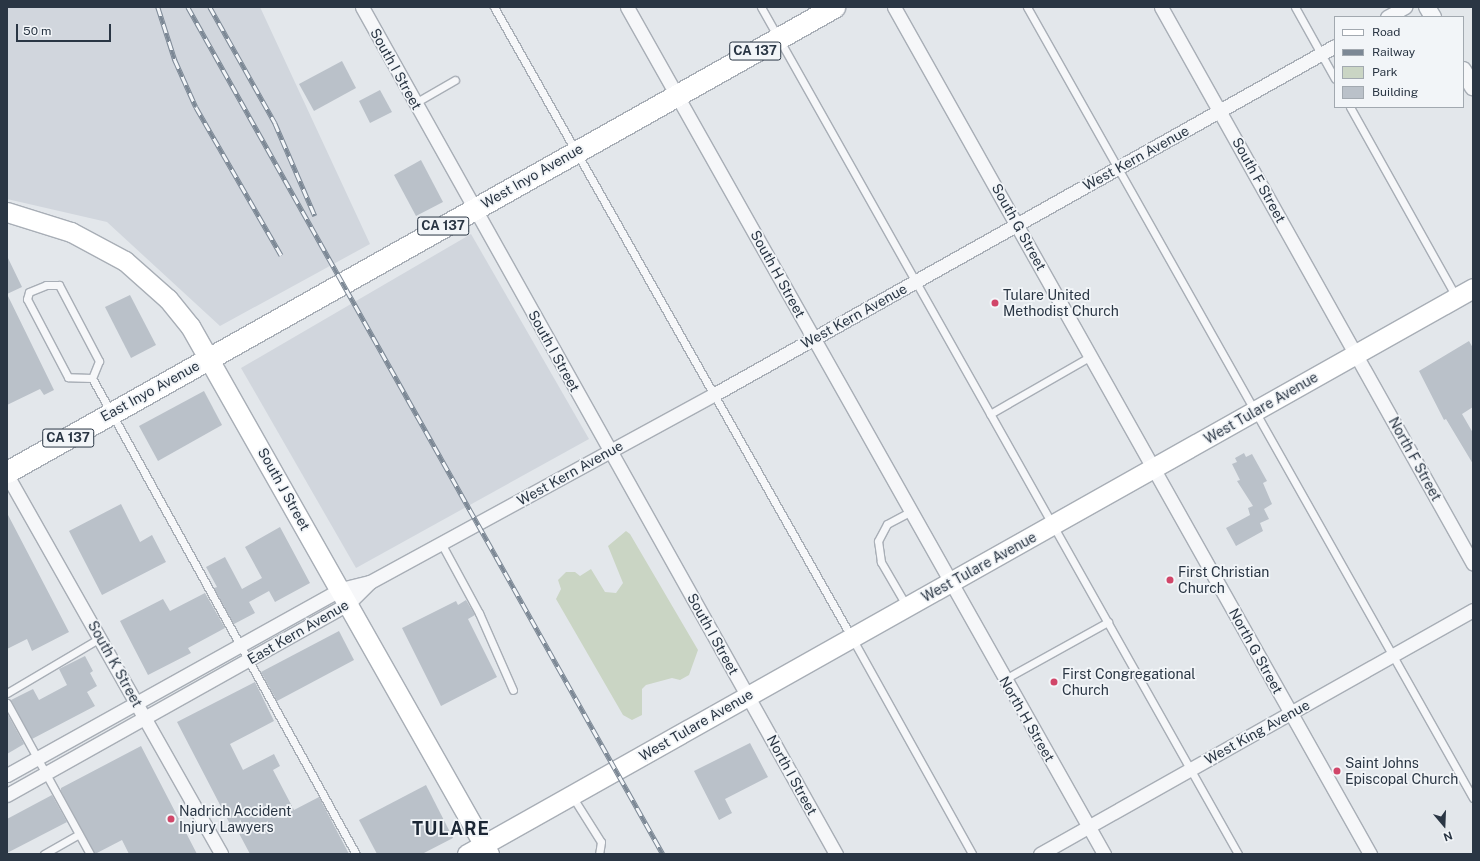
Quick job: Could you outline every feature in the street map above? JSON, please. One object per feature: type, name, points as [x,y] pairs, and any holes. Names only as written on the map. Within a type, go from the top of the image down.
[{"type":"main road","name":"West Inyo Avenue","points":[[210,358],[834,7]]},
{"type":"main road","name":"South J Street","points":[[7,212],[71,232],[125,261],[168,299],[190,326],[210,358],[487,849]]},
{"type":"main road","name":"West Tulare Avenue","points":[[467,854],[487,849],[571,794],[951,583],[1473,288]]},
{"type":"main road","name":"East Inyo Avenue","points":[[7,473],[210,358]]},
{"type":"street","name":"South I Street","points":[[362,7],[747,696]]},
{"type":"street","name":"South H Street","points":[[627,7],[951,583]]},
{"type":"street","name":"South G Street","points":[[894,7],[1154,469]]},
{"type":"street","name":"South F Street","points":[[1161,7],[1357,354]]},
{"type":"street","points":[[1389,16],[1405,7]]},
{"type":"street","points":[[1427,7],[1432,16]]},
{"type":"street","name":"West Kern Avenue","points":[[370,582],[814,339],[1334,47]]},
{"type":"street","points":[[1464,72],[1473,87]]},
{"type":"street","name":"North F Street","points":[[1357,354],[1473,564]]},
{"type":"street","name":"North G Street","points":[[1154,469],[1370,854]]},
{"type":"street","name":"South K Street","points":[[7,473],[221,854]]},
{"type":"street","name":"East Kern Avenue","points":[[7,795],[249,660],[344,597],[370,582]]},
{"type":"street","name":"North H Street","points":[[951,583],[1104,854]]},
{"type":"street","name":"East Kern Avenue","points":[[7,775],[241,646],[344,597]]},
{"type":"street","name":"West King Avenue","points":[[1040,854],[1473,610]]},
{"type":"street","name":"North I Street","points":[[747,696],[836,854]]},
{"type":"lane","points":[[494,7],[852,638],[972,854]]},
{"type":"lane","points":[[761,7],[914,282],[1108,622],[1238,854]]},
{"type":"lane","points":[[1028,7],[1473,798]]},
{"type":"lane","points":[[1294,7],[1334,77]]},
{"type":"lane","points":[[415,103],[454,80]]},
{"type":"lane","points":[[1351,108],[1456,298]]},
{"type":"lane","points":[[46,285],[59,285],[100,361],[92,378],[68,377],[27,299],[29,292],[46,285]]},
{"type":"lane","points":[[990,414],[1091,356]]},
{"type":"lane","points":[[92,378],[356,854]]},
{"type":"lane","points":[[907,607],[881,562],[878,541],[887,524],[911,510]]},
{"type":"lane","points":[[441,544],[479,613],[513,690]]},
{"type":"lane","points":[[1005,679],[1108,622]]},
{"type":"lane","points":[[7,693],[100,638]]},
{"type":"lane","points":[[7,703],[90,854]]},
{"type":"lane","points":[[571,794],[601,842],[599,854]]},
{"type":"lane","points":[[44,854],[79,834]]},
{"type":"shaded area","points":[[7,7],[260,7],[370,244],[220,326],[107,222],[7,199]]},
{"type":"shaded area","points":[[471,234],[589,439],[356,568],[241,368]]},
{"type":"green space","points":[[626,531],[630,534],[698,650],[689,675],[680,680],[672,678],[646,685],[642,689],[642,715],[632,720],[623,715],[556,599],[561,589],[558,580],[566,572],[575,572],[580,576],[591,569],[605,592],[616,593],[623,583],[608,546]]},
{"type":"building","points":[[342,61],[356,88],[314,111],[299,84]]},
{"type":"building","points":[[380,90],[392,112],[370,123],[359,101]]},
{"type":"building","points":[[421,160],[443,202],[416,216],[394,175]]},
{"type":"building","points":[[7,256],[22,287],[7,294]]},
{"type":"building","points":[[7,294],[54,390],[44,395],[40,389],[7,405]]},
{"type":"building","points":[[130,295],[156,345],[131,358],[105,307]]},
{"type":"building","points":[[1469,341],[1473,348],[1473,407],[1462,414],[1473,433],[1473,464],[1446,419],[1444,420],[1419,371]]},
{"type":"building","points":[[204,391],[222,425],[158,461],[139,426]]},
{"type":"building","points":[[1244,453],[1246,457],[1252,454],[1267,481],[1263,483],[1272,504],[1264,509],[1269,519],[1260,523],[1263,531],[1236,546],[1226,528],[1250,515],[1248,508],[1253,506],[1237,481],[1240,480],[1232,464],[1237,462],[1235,458]]},
{"type":"building","points":[[121,504],[140,542],[152,535],[166,562],[102,595],[69,531]]},
{"type":"building","points":[[7,513],[69,632],[32,651],[27,639],[7,649]]},
{"type":"building","points":[[280,527],[310,583],[275,602],[269,591],[249,602],[255,613],[234,624],[214,588],[217,587],[206,567],[225,557],[242,589],[262,578],[245,547]]},
{"type":"building","points":[[205,593],[225,628],[188,648],[191,653],[148,675],[120,621],[163,599],[170,611]]},
{"type":"building","points":[[466,600],[475,615],[468,619],[497,677],[441,706],[402,628],[456,601],[458,605]]},
{"type":"building","points":[[339,631],[354,660],[277,701],[261,672]]},
{"type":"building","points":[[85,656],[93,671],[90,673],[97,686],[87,692],[95,706],[32,739],[11,700],[33,689],[39,700],[67,685],[59,669]]},
{"type":"building","points":[[255,682],[274,721],[230,744],[243,770],[274,754],[280,766],[273,770],[294,810],[319,797],[349,854],[250,854],[234,824],[231,826],[177,722]]},
{"type":"building","points":[[7,713],[24,744],[7,754]]},
{"type":"building","points":[[750,743],[768,777],[725,799],[732,813],[719,820],[694,771]]},
{"type":"building","points":[[141,746],[197,854],[129,854],[122,840],[95,854],[61,791],[61,788]]},
{"type":"building","points":[[426,785],[453,838],[422,854],[377,854],[359,820]]},
{"type":"building","points":[[52,795],[67,822],[7,853],[7,819]]},
{"type":"railway","points":[[158,7],[175,60],[196,107],[281,255]]},
{"type":"railway","points":[[188,7],[663,854]]},
{"type":"railway","points":[[210,7],[275,123],[315,216]]},
{"type":"place","name":"Tulare United Methodist Church","points":[[995,303]]},
{"type":"place","name":"First Christian Church","points":[[1170,580]]},
{"type":"place","name":"First Congregational Church","points":[[1054,682]]},
{"type":"place","name":"Saint Johns Episcopal Church","points":[[1337,771]]},
{"type":"place","name":"Nadrich Accident Injury Lawyers","points":[[171,819]]},
{"type":"district","name":"TULARE","points":[[451,829]]}]
